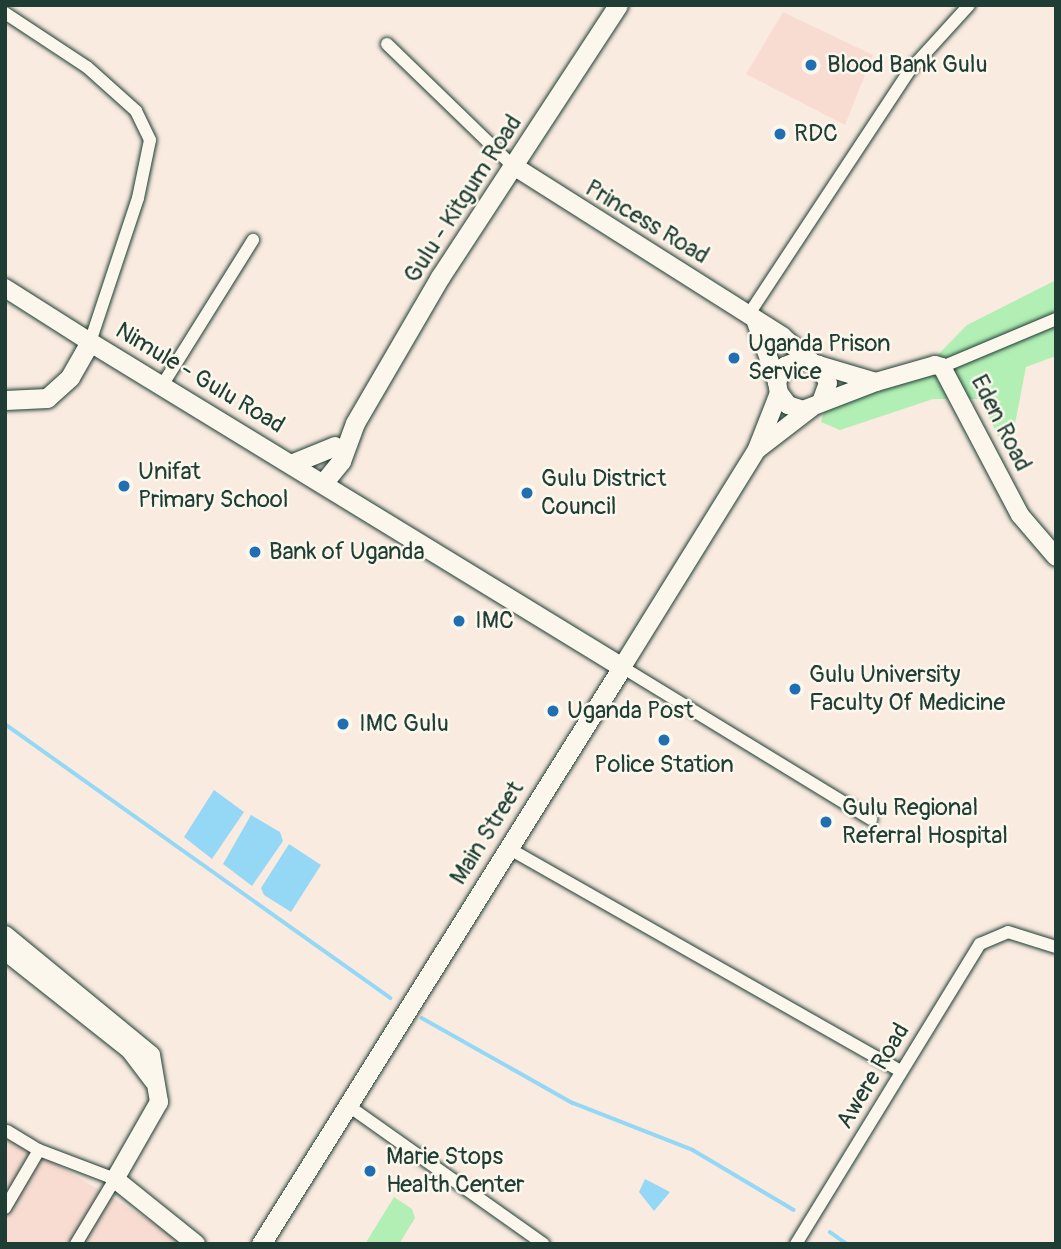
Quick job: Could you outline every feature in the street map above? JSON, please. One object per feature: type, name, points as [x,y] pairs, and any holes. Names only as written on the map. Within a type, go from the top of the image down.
[{"type":"main road","name":"Gulu - Kitgum Road","points":[[320,480],[512,164],[618,5]]},
{"type":"main road","name":"Nimule - Gulu Road","points":[[5,400],[47,398],[70,377],[90,342],[293,463],[622,667]]},
{"type":"main road","points":[[293,463],[338,453],[345,496]]},
{"type":"main road","name":"Main Street","points":[[261,1244],[346,1104],[622,667]]},
{"type":"street","points":[[757,449],[778,387],[793,361],[815,363],[828,383],[816,405],[795,408],[778,387],[753,318],[909,71],[968,5]]},
{"type":"street","points":[[5,13],[86,66],[136,111],[150,140],[138,198],[90,342],[5,288]]},
{"type":"street","points":[[387,44],[512,164]]},
{"type":"street","name":"Princess Road","points":[[512,164],[753,318],[815,363],[876,382]]},
{"type":"street","points":[[163,384],[253,240]]},
{"type":"street","points":[[942,367],[1056,319]]},
{"type":"street","name":"Eden Road","points":[[757,449],[816,405],[876,382],[935,365],[942,367],[1020,515],[1056,557]]},
{"type":"street","name":"Main Street","points":[[622,667],[757,449]]},
{"type":"street","points":[[622,667],[871,819]]},
{"type":"street","points":[[508,848],[901,1071]]},
{"type":"street","name":"Awere Road","points":[[797,1243],[969,956],[993,936],[1023,934],[1056,947]]},
{"type":"street","points":[[5,935],[143,1045],[154,1061],[160,1093],[152,1120],[76,1244]]},
{"type":"street","points":[[5,951],[134,1054],[160,1093]]},
{"type":"street","points":[[346,1104],[544,1244]]},
{"type":"street","points":[[7,1131],[39,1150],[115,1179],[175,1238],[196,1244]]},
{"type":"street","points":[[5,1208],[39,1150]]},
{"type":"shaded area","name":"Blood Bank Gulu","points":[[783,12],[873,55],[845,125],[746,74]]},
{"type":"shaded area","points":[[5,1133],[188,1244],[5,1244]]},
{"type":"green space","points":[[1056,280],[1056,356],[1026,367],[1014,429],[998,436],[980,399],[933,399],[840,430],[821,422],[825,408],[921,372],[967,325]]},
{"type":"green space","points":[[394,1197],[412,1209],[415,1218],[399,1244],[365,1244]]},
{"type":"water","points":[[214,790],[244,812],[212,859],[184,837]]},
{"type":"water","points":[[251,815],[280,832],[283,841],[252,886],[223,864]]},
{"type":"water","points":[[289,844],[321,865],[291,912],[264,895],[261,888]]},
{"type":"water","points":[[645,1179],[670,1192],[654,1211],[639,1192]]},
{"type":"waterway","points":[[5,724],[390,998]]},
{"type":"waterway","points":[[422,1018],[573,1103],[693,1150],[794,1210]]},
{"type":"waterway","points":[[830,1232],[847,1244]]},
{"type":"place","name":"Blood Bank Gulu","points":[[811,65]]},
{"type":"place","name":"RDC","points":[[780,134]]},
{"type":"place","name":"Uganda Prison Service","points":[[734,358]]},
{"type":"place","name":"Unifat Primary School","points":[[124,486]]},
{"type":"place","name":"Gulu District Council","points":[[527,493]]},
{"type":"place","name":"Bank of Uganda","points":[[255,552]]},
{"type":"place","name":"IMC","points":[[459,621]]},
{"type":"place","name":"Gulu University Faculty Of Medicine","points":[[795,689]]},
{"type":"place","name":"Uganda Post","points":[[553,711]]},
{"type":"place","name":"IMC Gulu","points":[[343,724]]},
{"type":"place","name":"Police Station","points":[[664,740]]},
{"type":"place","name":"Gulu Regional Referral Hospital","points":[[826,822]]},
{"type":"place","name":"Marie Stops Health Center","points":[[370,1171]]}]
